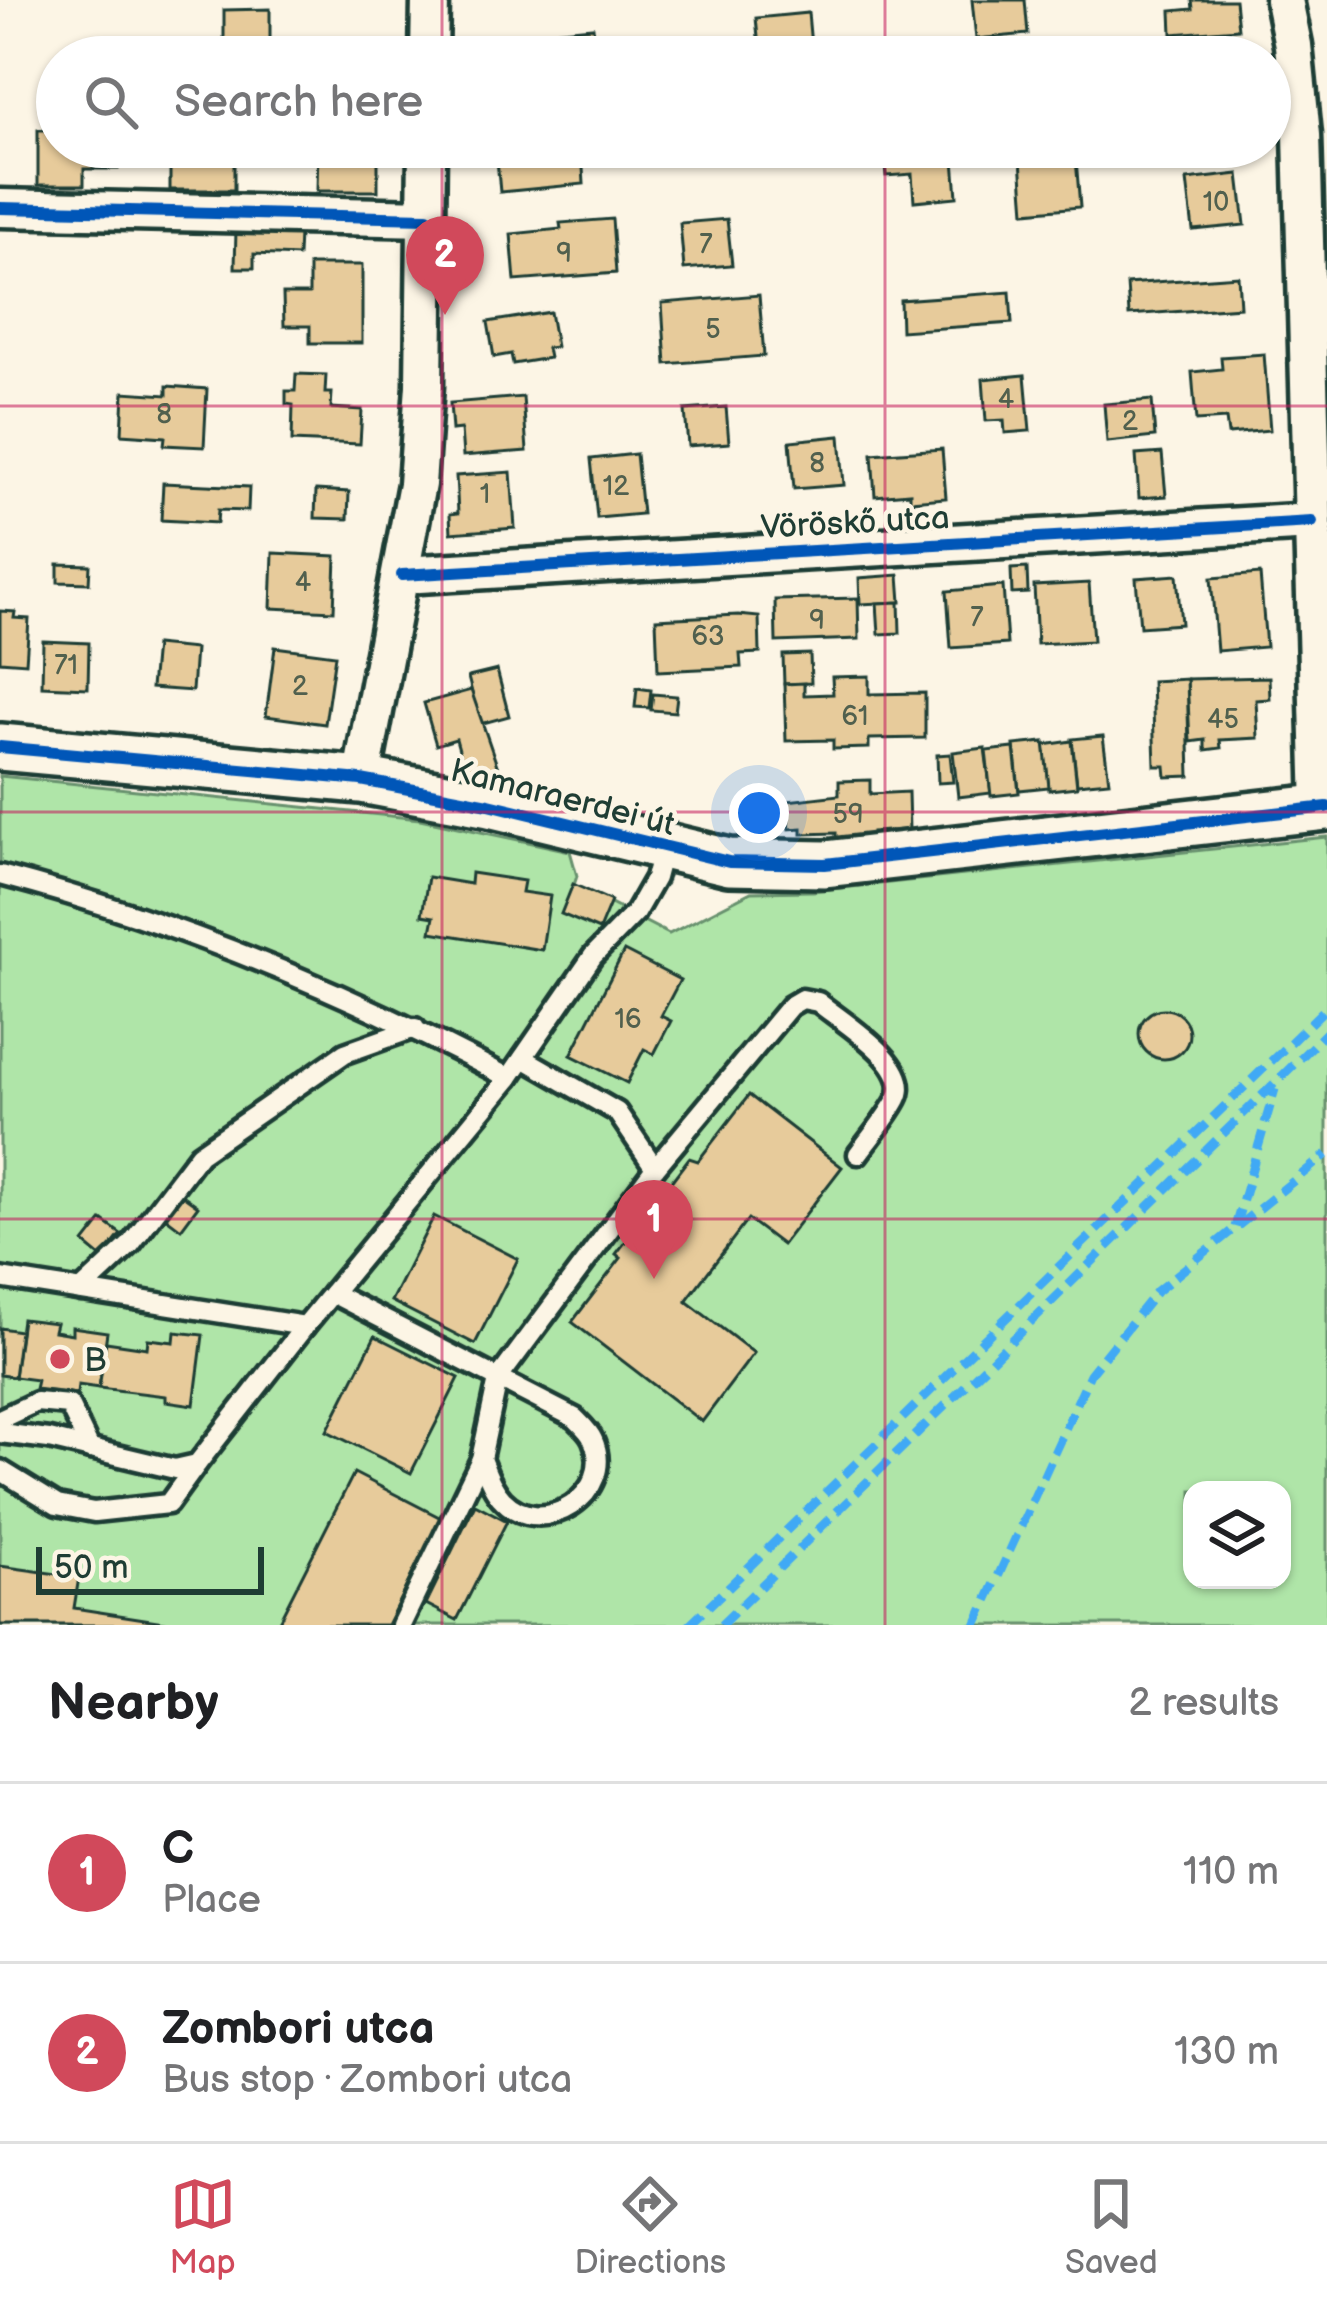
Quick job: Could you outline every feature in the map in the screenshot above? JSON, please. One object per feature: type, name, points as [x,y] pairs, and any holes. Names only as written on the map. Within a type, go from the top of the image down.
[{"type":"street","points":[[429,36],[430,0]]},
{"type":"street","points":[[1284,0],[1302,134],[1324,808]]},
{"type":"street","points":[[362,780],[417,484],[428,168]]},
{"type":"street","points":[[0,208],[427,218]]},
{"type":"street","name":"Vöröskő utca","points":[[402,575],[1312,522]]},
{"type":"street","name":"Kamaraerdei út","points":[[0,747],[362,780],[752,865],[825,864],[1324,808]]},
{"type":"lane","points":[[0,1470],[56,1505],[94,1511],[168,1504],[305,1326],[509,1078],[593,956],[635,913],[655,878],[664,848]]},
{"type":"lane","points":[[0,875],[152,921],[415,1028],[509,1078]]},
{"type":"lane","points":[[401,1625],[481,1459],[498,1379],[655,1168],[790,1006],[802,999],[818,1002],[894,1064],[901,1080],[900,1095],[858,1154]]},
{"type":"lane","points":[[82,1291],[130,1245],[199,1154],[345,1053],[415,1028]]},
{"type":"lane","points":[[523,1058],[616,1112],[655,1168]]},
{"type":"lane","points":[[0,1278],[305,1326]]},
{"type":"lane","points":[[332,1293],[575,1418],[593,1440],[597,1465],[591,1489],[575,1505],[552,1515],[525,1513],[505,1503],[481,1459]]},
{"type":"lane","points":[[0,1419],[36,1402],[69,1405],[90,1449]]},
{"type":"lane","points":[[0,1432],[175,1469],[197,1464]]},
{"type":"green space","points":[[0,776],[420,819],[570,851],[577,876],[574,885],[669,934],[751,892],[813,891],[1327,837],[1327,1625],[0,1625]]},
{"type":"building","points":[[972,0],[1025,0],[1028,34],[976,36]]},
{"type":"building","points":[[1192,0],[1235,0],[1238,29],[1172,34],[1171,11],[1193,9]]},
{"type":"building","points":[[270,9],[270,36],[224,36],[224,10]]},
{"type":"building","points":[[808,13],[810,36],[758,36],[756,18]]},
{"type":"building","points":[[593,27],[594,36],[530,36]]},
{"type":"building","points":[[38,168],[118,168],[84,169],[84,185],[38,185]]},
{"type":"building","points":[[170,168],[234,168],[234,190],[170,190]]},
{"type":"building","points":[[318,168],[378,168],[378,191],[317,191]]},
{"type":"building","points":[[498,168],[583,168],[584,184],[500,192]]},
{"type":"building","points":[[885,168],[955,168],[957,197],[914,201],[912,174],[886,176]]},
{"type":"building","points":[[1022,168],[1077,168],[1080,207],[1025,212]]},
{"type":"building","points":[[1239,174],[1245,225],[1193,230],[1187,180]]},
{"type":"building","points":[[612,219],[616,273],[515,281],[511,234],[561,229],[560,223]]},
{"type":"building","points":[[727,219],[732,265],[684,269],[680,223]]},
{"type":"building","points":[[236,230],[299,233],[298,256],[254,254],[254,268],[235,268]]},
{"type":"building","points":[[309,265],[362,265],[362,343],[310,343],[310,326],[284,326],[283,294],[309,294]]},
{"type":"building","points":[[1238,276],[1240,307],[1129,315],[1127,284]]},
{"type":"building","points":[[1010,292],[1012,323],[901,331],[900,300]]},
{"type":"building","points":[[759,295],[764,356],[666,364],[662,303]]},
{"type":"building","points":[[550,312],[556,347],[547,348],[549,358],[513,364],[511,354],[494,357],[488,322]]},
{"type":"building","points":[[1264,354],[1270,430],[1228,434],[1226,419],[1196,421],[1192,372],[1222,369],[1221,357]]},
{"type":"building","points":[[296,374],[326,375],[325,393],[332,393],[331,408],[362,410],[360,444],[292,441],[293,405],[286,404],[286,391],[295,391]]},
{"type":"building","points":[[1025,375],[1030,431],[1005,433],[1004,420],[986,421],[983,379]]},
{"type":"building","points":[[167,386],[207,389],[204,447],[164,445],[165,437],[122,434],[124,392],[167,395]]},
{"type":"building","points":[[523,397],[527,451],[463,456],[461,429],[452,430],[450,403]]},
{"type":"building","points":[[1152,400],[1155,437],[1107,442],[1104,404]]},
{"type":"building","points":[[726,407],[729,443],[688,446],[685,410]]},
{"type":"building","points":[[840,436],[844,485],[794,489],[790,441]]},
{"type":"building","points":[[942,449],[946,498],[910,501],[910,493],[875,496],[872,454]]},
{"type":"building","points":[[1162,453],[1166,496],[1139,498],[1136,455]]},
{"type":"building","points":[[636,454],[642,514],[597,518],[591,459]]},
{"type":"building","points":[[511,472],[515,528],[451,533],[450,514],[458,513],[456,476]]},
{"type":"building","points":[[163,483],[249,487],[248,511],[218,510],[217,523],[161,520]]},
{"type":"building","points":[[316,490],[349,492],[348,519],[315,518]]},
{"type":"building","points":[[273,553],[336,556],[334,611],[271,608]]},
{"type":"building","points":[[58,564],[90,565],[89,583],[58,582]]},
{"type":"building","points":[[1027,568],[1028,593],[1012,594],[1011,569]]},
{"type":"building","points":[[1260,574],[1266,647],[1217,651],[1211,578]]},
{"type":"building","points":[[899,575],[901,602],[860,604],[859,578]]},
{"type":"building","points":[[1177,575],[1181,624],[1140,627],[1136,578]]},
{"type":"building","points":[[1089,583],[1093,641],[1037,644],[1034,586]]},
{"type":"building","points":[[1003,586],[1007,644],[951,648],[947,591]]},
{"type":"building","points":[[858,598],[859,639],[776,642],[775,600]]},
{"type":"building","points":[[899,602],[900,633],[879,634],[877,603]]},
{"type":"building","points":[[0,611],[29,619],[26,663],[0,661]]},
{"type":"building","points":[[759,617],[760,653],[740,654],[741,667],[658,671],[656,619]]},
{"type":"building","points":[[43,641],[89,643],[88,688],[42,686]]},
{"type":"building","points":[[155,645],[195,649],[192,691],[151,688]]},
{"type":"building","points":[[275,647],[335,655],[325,724],[266,716]]},
{"type":"building","points":[[810,654],[811,683],[784,684],[783,655]]},
{"type":"building","points":[[497,670],[509,716],[480,724],[468,677]]},
{"type":"building","points":[[869,676],[869,694],[925,693],[925,738],[869,739],[869,748],[833,749],[833,740],[786,741],[784,684],[804,683],[804,695],[833,694],[832,677]]},
{"type":"building","points":[[1269,677],[1270,699],[1256,700],[1258,738],[1220,740],[1221,748],[1205,750],[1205,740],[1190,742],[1187,679]]},
{"type":"building","points":[[1187,679],[1190,776],[1166,777],[1165,766],[1155,766],[1152,681]]},
{"type":"building","points":[[637,688],[651,690],[649,708],[635,707]]},
{"type":"building","points":[[471,690],[500,774],[484,779],[482,771],[466,775],[456,739],[436,745],[424,703]]},
{"type":"building","points":[[653,694],[677,696],[675,712],[651,710]]},
{"type":"building","points":[[1103,736],[1109,781],[1077,784],[1072,739]]},
{"type":"building","points":[[1072,741],[1077,787],[1049,790],[1044,745]]},
{"type":"building","points":[[1044,742],[1049,787],[1019,790],[1014,745]]},
{"type":"building","points":[[985,748],[991,793],[958,797],[953,752]]},
{"type":"building","points":[[1014,748],[1019,793],[991,796],[986,751]]},
{"type":"building","points":[[950,754],[953,782],[938,783],[937,755]]},
{"type":"building","points":[[870,780],[870,794],[908,792],[909,830],[872,832],[872,839],[836,840],[836,833],[802,834],[802,828],[789,829],[787,801],[839,795],[839,781]]},
{"type":"building","points":[[471,873],[524,881],[522,892],[550,896],[542,950],[431,932],[434,917],[422,915],[428,877],[470,884]]},
{"type":"building","points":[[573,884],[611,901],[599,930],[561,914]]},
{"type":"building","points":[[624,951],[680,980],[661,1016],[671,1021],[654,1054],[644,1049],[627,1083],[571,1055]]},
{"type":"building","points":[[1164,1009],[1182,1016],[1189,1034],[1182,1052],[1164,1059],[1146,1052],[1139,1034],[1146,1016]]},
{"type":"building","points":[[749,1095],[842,1167],[782,1245],[748,1219],[686,1301],[754,1353],[702,1422],[572,1322],[621,1258],[616,1254],[689,1158],[698,1161]]},
{"type":"building","points":[[177,1191],[198,1206],[181,1229],[160,1213]]},
{"type":"building","points":[[434,1216],[518,1259],[475,1344],[391,1301]]},
{"type":"building","points":[[102,1220],[121,1234],[102,1258],[84,1243]]},
{"type":"building","name":"B","points":[[22,1319],[56,1323],[54,1331],[72,1334],[72,1327],[107,1332],[99,1388],[78,1385],[77,1394],[35,1389],[37,1380],[14,1377]]},
{"type":"building","points":[[0,1328],[20,1331],[14,1377],[0,1375]]},
{"type":"building","points":[[175,1332],[203,1335],[194,1405],[166,1401],[166,1396],[99,1388],[106,1342],[147,1348],[148,1339],[174,1342]]},
{"type":"building","points":[[375,1336],[459,1378],[411,1473],[327,1431]]},
{"type":"building","points":[[354,1473],[441,1518],[387,1625],[277,1625]]},
{"type":"building","points":[[475,1504],[507,1521],[457,1620],[426,1604]]},
{"type":"building","points":[[0,1566],[79,1577],[74,1608],[183,1625],[0,1625]]},
{"type":"marked path","points":[[689,1625],[1327,1007]]},
{"type":"marked path","points":[[721,1625],[1327,1032]]},
{"type":"marked path","points":[[1235,1227],[1275,1089]]},
{"type":"marked path","points":[[976,1625],[1090,1374],[1157,1291],[1327,1154]]},
{"type":"cycle path","points":[[0,208],[427,218]]},
{"type":"cycle path","points":[[402,575],[1312,522]]},
{"type":"cycle path","points":[[0,747],[361,780],[489,804],[729,862],[825,864],[1327,807]]},
{"type":"place","name":"Zombori utca","points":[[445,315]]},
{"type":"place","name":"C","points":[[654,1279]]},
{"type":"place","name":"B","points":[[60,1359]]}]
